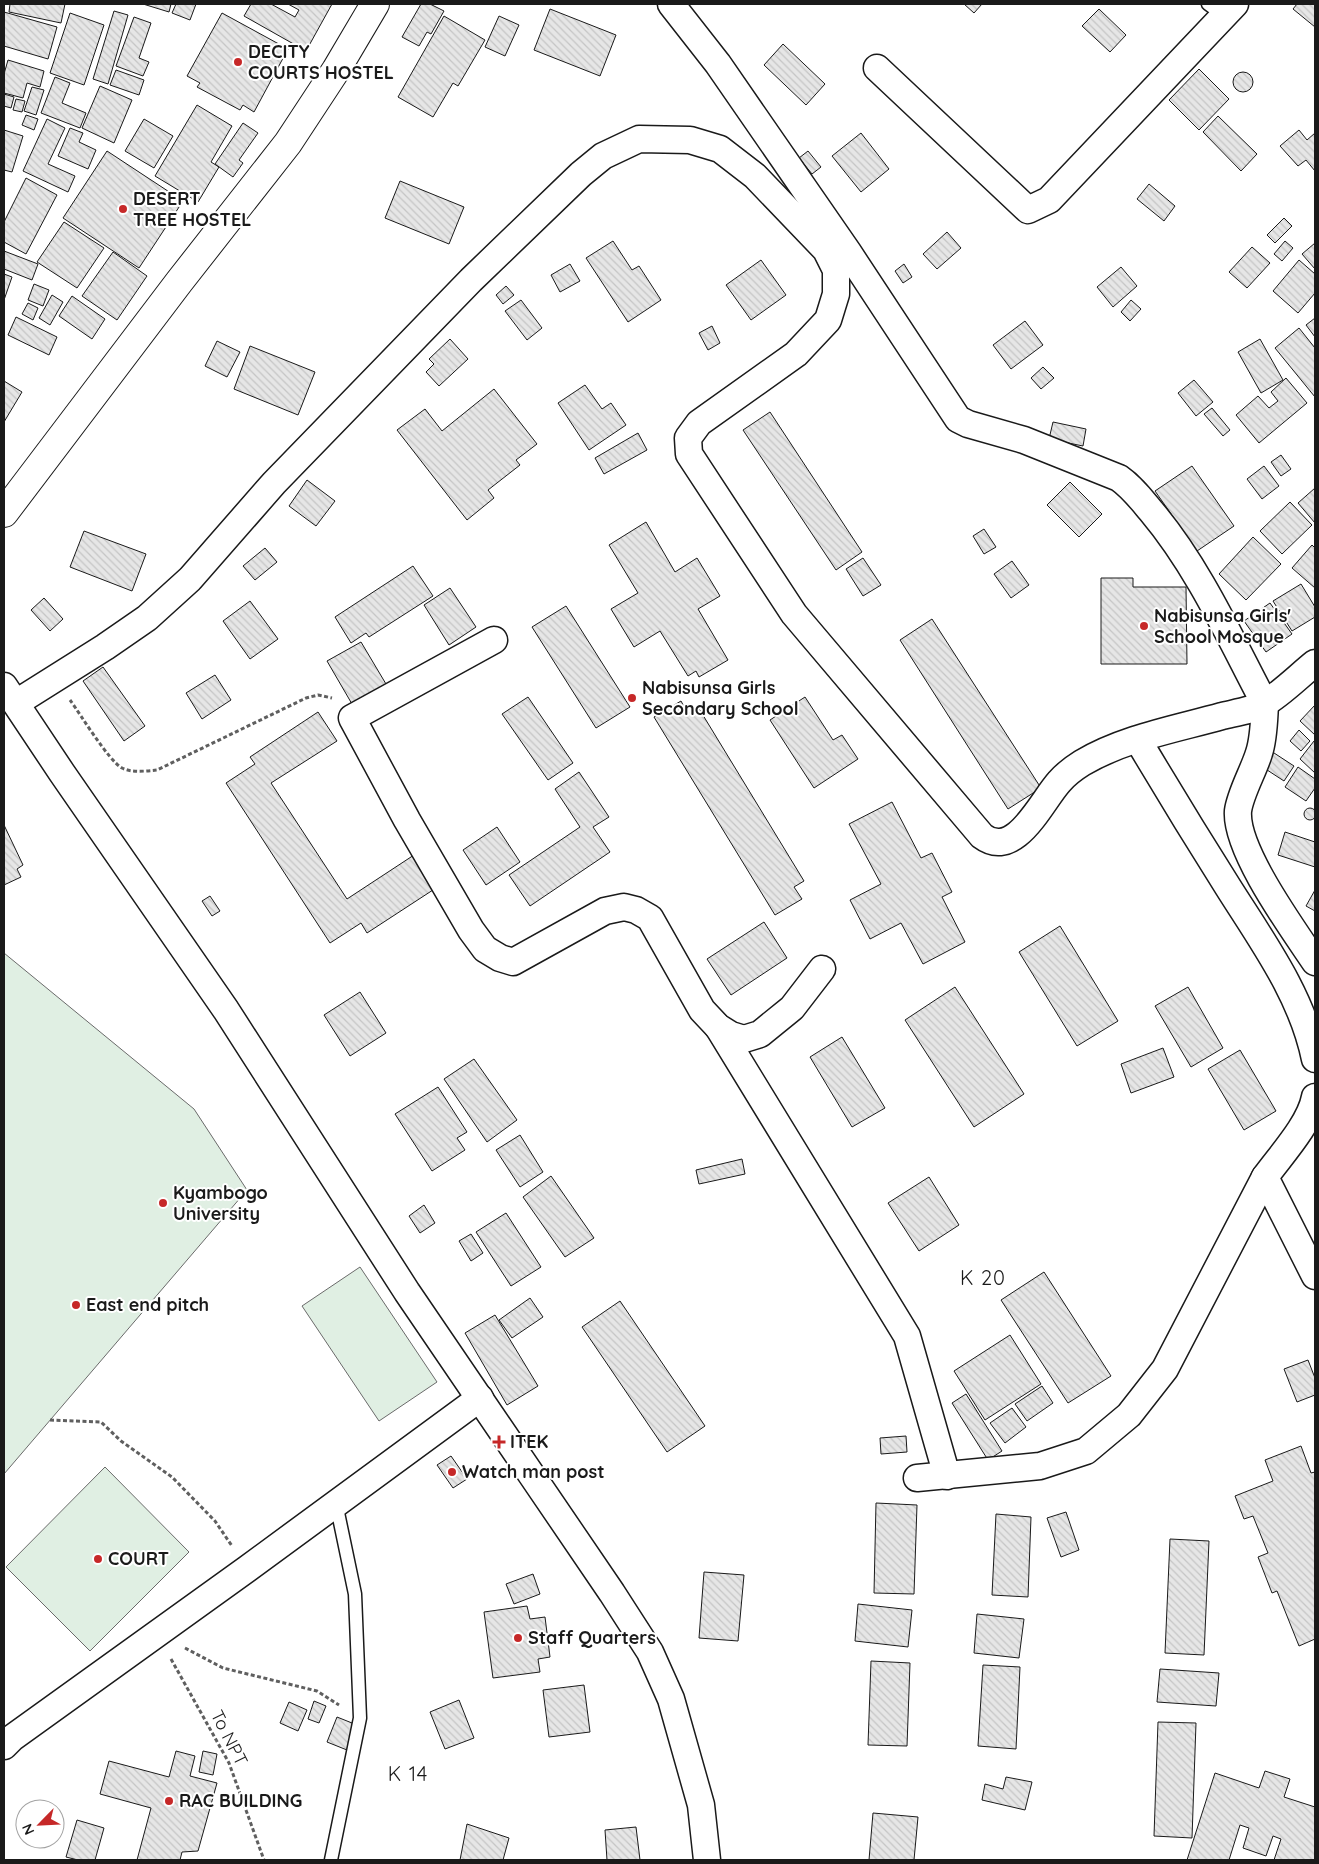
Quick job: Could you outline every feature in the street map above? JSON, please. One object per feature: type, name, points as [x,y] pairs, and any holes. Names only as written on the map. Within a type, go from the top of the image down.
[{"type":"street","points":[[4,514],[179,282],[288,143],[336,70],[375,4]]},
{"type":"street","points":[[670,4],[718,64],[848,252],[958,419],[968,424],[1024,440],[1106,472],[1128,484],[1159,521],[1181,552],[1201,585],[1265,704],[1264,725],[1259,752],[1238,810],[1240,832],[1251,859],[1315,962]]},
{"type":"street","points":[[877,68],[1028,210],[1049,200],[1222,8]]},
{"type":"street","points":[[708,1860],[701,1805],[671,1699],[650,1652],[612,1592],[408,1292],[226,1010],[10,695],[55,679],[146,618],[190,579],[274,484],[471,280],[581,174],[603,156],[639,139],[690,140],[720,148],[755,176],[826,250],[836,270],[836,294],[828,320],[796,354],[699,422],[688,438],[689,454],[794,614],[967,820],[990,842],[999,843],[1015,836],[1027,826],[1059,782],[1075,767],[1095,755],[1138,740],[1265,704],[1315,663]]},
{"type":"street","points":[[494,640],[352,718],[421,845],[471,930],[485,949],[500,958],[513,962],[605,910],[624,907],[636,910],[650,918],[702,1010],[718,1027],[907,1336],[947,1476]]},
{"type":"street","points":[[1138,740],[1192,830],[1285,977],[1311,1040],[1315,1059]]},
{"type":"street","points":[[718,1027],[731,1035],[744,1038],[760,1034],[792,1008],[822,968]]},
{"type":"street","points":[[917,1478],[947,1476],[983,1470],[1040,1466],[1086,1451],[1129,1415],[1165,1369],[1265,1177],[1299,1131],[1314,1104],[1315,1097]]},
{"type":"street","points":[[1265,1177],[1315,1276]]},
{"type":"street","points":[[7,1737],[157,1634],[480,1398]]},
{"type":"lane","points":[[331,1860],[360,1718],[355,1594],[336,1503]]},
{"type":"path","points":[[55,679],[110,756],[122,768],[133,771],[157,770],[306,698],[318,695],[334,699],[352,718]]},
{"type":"path","points":[[50,1420],[101,1422],[121,1441],[172,1478],[215,1521],[247,1569]]},
{"type":"path","points":[[157,1634],[223,1668],[317,1691],[360,1718]]},
{"type":"path","name":"To NPT","points":[[157,1634],[229,1763],[264,1860]]},
{"type":"green space","name":"East end pitch","points":[[4,953],[194,1109],[247,1190],[4,1474]]},
{"type":"green space","points":[[360,1267],[437,1382],[379,1421],[302,1306]]},
{"type":"green space","name":"COURT","points":[[105,1467],[189,1552],[90,1651],[6,1567]]},
{"type":"building","points":[[10,4],[65,4],[61,23],[9,12]]},
{"type":"building","points":[[143,4],[171,4],[169,12]]},
{"type":"building","points":[[176,4],[196,4],[190,20],[172,13]]},
{"type":"building","points":[[251,4],[271,4],[295,17],[299,10],[288,4],[332,4],[306,51],[244,16]]},
{"type":"building","points":[[421,4],[430,4],[444,11],[431,34],[427,32],[419,46],[402,37]]},
{"type":"building","points":[[964,4],[982,4],[974,13]]},
{"type":"building","points":[[1297,4],[1315,4],[1315,27],[1293,9]]},
{"type":"building","points":[[550,9],[616,35],[600,76],[534,50]]},
{"type":"building","points":[[1099,9],[1126,35],[1110,52],[1082,26]]},
{"type":"building","points":[[114,11],[128,15],[108,84],[93,79]]},
{"type":"building","points":[[4,12],[57,27],[48,59],[4,46]]},
{"type":"building","points":[[70,13],[104,25],[84,85],[50,73]]},
{"type":"building","name":"DECITY COURTS HOSTEL","points":[[222,13],[288,49],[254,112],[243,105],[240,110],[197,87],[200,83],[187,76]]},
{"type":"building","points":[[444,16],[485,40],[458,86],[453,83],[433,117],[398,97]]},
{"type":"building","points":[[499,16],[519,25],[505,56],[485,47]]},
{"type":"building","points":[[134,17],[151,23],[139,58],[149,62],[143,76],[116,66]]},
{"type":"building","points":[[783,44],[825,84],[806,105],[764,65]]},
{"type":"building","points":[[8,60],[44,71],[40,87],[27,83],[23,98],[4,93],[4,74]]},
{"type":"building","points":[[1199,69],[1229,99],[1199,130],[1169,100]]},
{"type":"building","points":[[116,70],[144,80],[139,95],[110,85]]},
{"type":"building","points":[[1243,72],[1250,75],[1253,82],[1250,89],[1243,92],[1236,89],[1233,82],[1236,75]]},
{"type":"building","points":[[55,77],[70,83],[62,103],[86,113],[80,128],[41,113]]},
{"type":"building","points":[[100,86],[132,100],[114,143],[82,128]]},
{"type":"building","points":[[32,87],[44,90],[36,115],[24,111]]},
{"type":"building","points":[[4,94],[14,97],[11,108],[4,106]]},
{"type":"building","points":[[16,99],[25,101],[22,112],[13,110]]},
{"type":"building","points":[[197,105],[232,126],[211,162],[219,167],[198,202],[155,176]]},
{"type":"building","points":[[26,115],[38,119],[34,130],[22,125]]},
{"type":"building","points":[[1218,116],[1257,154],[1241,171],[1203,132]]},
{"type":"building","points":[[47,119],[65,128],[48,164],[75,176],[68,192],[23,171]]},
{"type":"building","points":[[144,119],[173,136],[154,168],[125,151]]},
{"type":"building","points":[[243,123],[258,133],[239,160],[243,163],[233,177],[215,164]]},
{"type":"building","points":[[70,128],[83,133],[79,142],[96,150],[88,169],[58,156]]},
{"type":"building","points":[[4,130],[23,136],[12,172],[4,170]]},
{"type":"building","points":[[1299,130],[1307,140],[1315,133],[1315,171],[1306,160],[1298,166],[1280,146]]},
{"type":"building","points":[[861,133],[889,169],[861,192],[832,156]]},
{"type":"building","name":"DESERT TREE HOSTEL","points":[[107,151],[183,201],[139,268],[63,218]]},
{"type":"building","points":[[808,151],[821,167],[812,174],[799,158]]},
{"type":"building","points":[[26,178],[57,195],[26,254],[4,242],[4,222]]},
{"type":"building","points":[[400,181],[464,207],[449,244],[385,218]]},
{"type":"building","points":[[1149,184],[1175,206],[1164,221],[1137,199]]},
{"type":"building","points":[[1284,218],[1292,226],[1275,243],[1267,235]]},
{"type":"building","points":[[64,222],[104,248],[77,288],[37,262]]},
{"type":"building","points":[[947,232],[961,248],[937,269],[923,254]]},
{"type":"building","points":[[613,241],[632,270],[639,266],[661,300],[628,322],[586,258]]},
{"type":"building","points":[[1285,241],[1293,248],[1282,261],[1274,254]]},
{"type":"building","points":[[1315,243],[1315,269],[1302,254]]},
{"type":"building","points":[[1252,247],[1270,263],[1247,288],[1229,272]]},
{"type":"building","points":[[4,251],[38,264],[32,280],[4,269]]},
{"type":"building","points":[[113,252],[147,276],[117,320],[82,296]]},
{"type":"building","points":[[761,260],[786,295],[751,320],[726,285]]},
{"type":"building","points":[[1299,260],[1315,274],[1315,293],[1298,313],[1273,291]]},
{"type":"building","points":[[570,264],[580,281],[560,292],[551,275]]},
{"type":"building","points":[[904,264],[912,277],[903,283],[895,271]]},
{"type":"building","points":[[1121,267],[1137,286],[1113,307],[1097,287]]},
{"type":"building","points":[[4,274],[12,277],[4,300]]},
{"type":"building","points":[[34,284],[49,290],[43,306],[28,300]]},
{"type":"building","points":[[506,286],[514,295],[503,304],[496,295]]},
{"type":"building","points":[[52,295],[63,302],[50,325],[39,318]]},
{"type":"building","points":[[72,296],[105,319],[92,339],[59,316]]},
{"type":"building","points":[[521,300],[542,328],[527,340],[505,311]]},
{"type":"building","points":[[1131,300],[1141,309],[1130,321],[1121,312]]},
{"type":"building","points":[[28,303],[38,308],[33,320],[22,314]]},
{"type":"building","points":[[16,317],[57,337],[49,355],[8,335]]},
{"type":"building","points":[[1315,318],[1315,337],[1306,325]]},
{"type":"building","points":[[1025,321],[1043,345],[1011,369],[993,345]]},
{"type":"building","points":[[712,326],[720,343],[708,350],[699,333]]},
{"type":"building","points":[[1299,328],[1315,348],[1315,397],[1275,348]]},
{"type":"building","points":[[450,339],[468,359],[439,386],[426,372],[434,364],[429,359]]},
{"type":"building","points":[[1260,339],[1283,380],[1261,393],[1238,352]]},
{"type":"building","points":[[217,341],[240,352],[227,377],[205,366]]},
{"type":"building","points":[[250,346],[315,372],[298,415],[234,389]]},
{"type":"building","points":[[1043,367],[1054,378],[1041,389],[1031,378]]},
{"type":"building","points":[[1286,378],[1307,403],[1259,443],[1236,415],[1258,396],[1269,408],[1278,401],[1271,392]]},
{"type":"building","points":[[1194,380],[1213,402],[1196,416],[1178,393]]},
{"type":"building","points":[[4,381],[22,392],[4,422]]},
{"type":"building","points":[[585,385],[602,409],[611,403],[626,425],[589,450],[558,403]]},
{"type":"building","points":[[494,389],[537,444],[516,460],[520,465],[488,490],[494,498],[467,520],[397,430],[425,409],[442,431]]},
{"type":"building","points":[[1212,408],[1230,430],[1223,436],[1204,414]]},
{"type":"building","points":[[770,412],[862,552],[836,570],[743,430]]},
{"type":"building","points":[[1053,422],[1086,429],[1083,446],[1049,439]]},
{"type":"building","points":[[638,433],[647,450],[604,474],[595,458]]},
{"type":"building","points":[[1281,455],[1291,469],[1281,476],[1271,462]]},
{"type":"building","points":[[1192,466],[1234,526],[1197,551],[1155,491]]},
{"type":"building","points":[[1264,466],[1279,486],[1262,499],[1247,479]]},
{"type":"building","points":[[307,480],[335,501],[316,526],[289,506]]},
{"type":"building","points":[[1070,482],[1102,514],[1079,537],[1047,505]]},
{"type":"building","points":[[1315,488],[1315,523],[1298,503]]},
{"type":"building","points":[[1290,502],[1312,525],[1282,554],[1260,531]]},
{"type":"building","points":[[646,522],[675,572],[697,558],[720,596],[698,609],[728,660],[699,677],[696,671],[688,676],[660,631],[634,647],[611,609],[638,593],[609,545]]},
{"type":"building","points":[[984,529],[996,547],[984,554],[973,536]]},
{"type":"building","points":[[84,531],[146,554],[132,591],[70,567]]},
{"type":"building","points":[[1253,537],[1281,564],[1246,600],[1219,574]]},
{"type":"building","points":[[1312,545],[1315,548],[1315,588],[1292,568]]},
{"type":"building","points":[[265,548],[277,562],[255,580],[243,566]]},
{"type":"building","points":[[863,558],[881,585],[863,596],[846,569]]},
{"type":"building","points":[[1012,561],[1029,585],[1011,598],[994,574]]},
{"type":"building","points":[[413,566],[433,596],[369,637],[366,633],[351,643],[335,617]]},
{"type":"building","name":"Nabisunsa Girls' School Mosque","points":[[1101,578],[1133,578],[1133,587],[1186,587],[1187,664],[1101,664]]},
{"type":"building","points":[[1301,584],[1315,607],[1315,617],[1292,631],[1273,601]]},
{"type":"building","points":[[450,588],[476,627],[449,645],[424,605]]},
{"type":"building","points":[[44,598],[63,619],[50,631],[31,610]]},
{"type":"building","points":[[250,601],[278,639],[250,659],[223,621]]},
{"type":"building","points":[[1270,603],[1292,634],[1266,652],[1244,621]]},
{"type":"building","points":[[566,606],[630,707],[596,728],[532,627]]},
{"type":"building","points":[[932,619],[1041,788],[1008,809],[900,640]]},
{"type":"building","points":[[361,642],[386,684],[352,704],[327,661]]},
{"type":"building","points":[[103,667],[145,726],[124,741],[83,681]]},
{"type":"building","points":[[215,675],[231,700],[202,719],[186,693]]},
{"type":"building","points":[[528,697],[573,763],[548,780],[502,714]]},
{"type":"building","points":[[805,697],[833,740],[842,735],[858,759],[814,788],[770,720]]},
{"type":"building","points":[[681,701],[688,714],[698,707],[804,881],[794,887],[802,899],[775,915],[654,717]]},
{"type":"building","points":[[1315,705],[1315,735],[1300,721]]},
{"type":"building","points":[[318,712],[337,741],[271,783],[347,899],[414,855],[436,888],[367,933],[361,923],[330,943],[226,783],[255,764],[250,757]]},
{"type":"building","points":[[1299,730],[1310,741],[1301,751],[1290,741]]},
{"type":"building","points":[[1315,742],[1315,773],[1300,759]]},
{"type":"building","points":[[1271,751],[1294,766],[1284,781],[1261,766]]},
{"type":"building","points":[[1298,767],[1315,779],[1315,788],[1306,801],[1285,787]]},
{"type":"building","points":[[579,772],[609,817],[593,827],[610,852],[530,906],[509,875],[580,827],[555,789]]},
{"type":"building","points":[[892,802],[921,858],[932,853],[952,892],[942,897],[965,942],[923,964],[901,923],[870,939],[850,900],[881,884],[849,824]]},
{"type":"building","points":[[1308,808],[1312,808],[1316,814],[1312,820],[1308,820],[1304,816],[1304,812]]},
{"type":"building","points":[[4,825],[23,865],[17,869],[21,877],[4,885]]},
{"type":"building","points":[[497,827],[520,862],[486,885],[463,850]]},
{"type":"building","points":[[1285,832],[1315,842],[1315,867],[1278,855]]},
{"type":"building","points":[[1315,890],[1315,911],[1306,906]]},
{"type":"building","points":[[210,896],[220,911],[212,916],[202,901]]},
{"type":"building","points":[[764,922],[787,958],[731,995],[707,959]]},
{"type":"building","points":[[1060,926],[1118,1021],[1077,1046],[1019,952]]},
{"type":"building","points":[[955,987],[1024,1094],[974,1127],[905,1020]]},
{"type":"building","points":[[1188,987],[1223,1048],[1191,1067],[1155,1006]]},
{"type":"building","points":[[360,992],[386,1033],[350,1056],[324,1015]]},
{"type":"building","points":[[842,1037],[885,1108],[852,1127],[810,1057]]},
{"type":"building","points":[[1163,1048],[1174,1077],[1131,1093],[1121,1064]]},
{"type":"building","points":[[1240,1050],[1276,1111],[1244,1130],[1208,1069]]},
{"type":"building","points":[[474,1059],[517,1120],[487,1142],[444,1079]]},
{"type":"building","points":[[438,1087],[467,1132],[457,1138],[465,1150],[432,1171],[395,1114]]},
{"type":"building","points":[[520,1135],[543,1172],[520,1187],[496,1150]]},
{"type":"building","points":[[742,1159],[745,1174],[699,1184],[696,1170]]},
{"type":"building","points":[[551,1176],[594,1238],[565,1257],[523,1197]]},
{"type":"building","points":[[929,1177],[959,1225],[919,1251],[888,1203]]},
{"type":"building","points":[[424,1205],[435,1223],[420,1233],[409,1216]]},
{"type":"building","points":[[506,1213],[541,1267],[511,1286],[476,1232]]},
{"type":"building","points":[[471,1234],[483,1253],[471,1261],[459,1241]]},
{"type":"building","points":[[1044,1272],[1111,1376],[1068,1403],[1001,1300]]},
{"type":"building","points":[[530,1298],[543,1317],[512,1338],[499,1320]]},
{"type":"building","points":[[620,1301],[705,1426],[667,1452],[582,1327]]},
{"type":"building","points":[[495,1315],[538,1386],[507,1405],[465,1333]]},
{"type":"building","points":[[1010,1335],[1041,1384],[985,1420],[954,1371]]},
{"type":"building","points":[[1308,1360],[1315,1378],[1315,1395],[1297,1402],[1284,1369]]},
{"type":"building","points":[[1042,1386],[1053,1403],[1027,1421],[1015,1404]]},
{"type":"building","points":[[966,1394],[1002,1451],[988,1460],[952,1403]]},
{"type":"building","points":[[1012,1408],[1026,1427],[1005,1443],[990,1423]]},
{"type":"building","points":[[906,1436],[907,1452],[881,1454],[880,1438]]},
{"type":"building","points":[[1301,1446],[1311,1473],[1315,1472],[1315,1639],[1299,1646],[1277,1591],[1272,1593],[1258,1557],[1268,1553],[1253,1516],[1244,1519],[1235,1496],[1273,1481],[1265,1460]]},
{"type":"building","name":"Watch man post","points":[[451,1456],[467,1479],[453,1488],[437,1465]]},
{"type":"building","points":[[876,1503],[917,1505],[914,1594],[874,1593]]},
{"type":"building","points":[[1066,1512],[1079,1550],[1061,1557],[1047,1518]]},
{"type":"building","points":[[996,1514],[1031,1517],[1028,1597],[992,1595]]},
{"type":"building","points":[[1170,1539],[1209,1541],[1204,1655],[1165,1653]]},
{"type":"building","points":[[704,1572],[744,1575],[738,1641],[699,1638]]},
{"type":"building","points":[[533,1574],[540,1594],[514,1604],[506,1584]]},
{"type":"building","points":[[858,1604],[912,1610],[908,1647],[855,1641]]},
{"type":"building","name":"Staff Quarters","points":[[527,1606],[530,1619],[545,1617],[550,1657],[538,1659],[540,1672],[493,1678],[484,1612]]},
{"type":"building","points":[[977,1614],[1024,1619],[1019,1658],[974,1653]]},
{"type":"building","points":[[871,1661],[910,1663],[907,1746],[868,1745]]},
{"type":"building","points":[[983,1665],[1020,1667],[1016,1749],[978,1746]]},
{"type":"building","points":[[1160,1669],[1219,1673],[1216,1706],[1157,1702]]},
{"type":"building","name":"Staff Quarters","points":[[584,1685],[590,1732],[549,1737],[543,1690]]},
{"type":"building","points":[[459,1700],[474,1738],[445,1749],[430,1712]]},
{"type":"building","points":[[314,1701],[326,1706],[319,1723],[308,1719]]},
{"type":"building","points":[[289,1702],[307,1710],[298,1731],[280,1723]]},
{"type":"building","points":[[337,1717],[357,1725],[347,1750],[327,1742]]},
{"type":"building","points":[[1158,1722],[1196,1723],[1192,1838],[1154,1836]]},
{"type":"building","name":"RAC BUILDING","points":[[176,1751],[195,1756],[190,1776],[217,1783],[198,1851],[182,1852],[180,1860],[137,1860],[151,1808],[100,1794],[109,1761],[169,1777]]},
{"type":"building","points":[[203,1751],[217,1754],[213,1775],[199,1772]]},
{"type":"building","points":[[1265,1771],[1290,1779],[1284,1797],[1315,1807],[1315,1860],[1274,1860],[1281,1839],[1273,1836],[1266,1856],[1243,1848],[1249,1828],[1240,1825],[1229,1860],[1187,1860],[1215,1773],[1259,1788]]},
{"type":"building","points":[[1006,1777],[1032,1782],[1025,1810],[982,1800],[985,1784],[1003,1789]]},
{"type":"building","points":[[873,1813],[918,1817],[914,1860],[869,1860]]},
{"type":"building","points":[[77,1820],[104,1828],[95,1860],[78,1860],[66,1857]]},
{"type":"building","points":[[467,1824],[509,1838],[503,1860],[460,1860]]},
{"type":"building","points":[[636,1827],[640,1860],[607,1860],[605,1830]]},
{"type":"place","name":"DECITY COURTS HOSTEL","points":[[238,62]]},
{"type":"place","name":"DESERT TREE HOSTEL","points":[[123,209]]},
{"type":"place","name":"Nabisunsa Girls' School Mosque","points":[[1144,626]]},
{"type":"place","name":"Nabisunsa Girls Secondary School","points":[[632,698]]},
{"type":"place","name":"Kyambogo University","points":[[163,1203]]},
{"type":"place","name":"East end pitch","points":[[76,1305]]},
{"type":"place","name":"ITEK","points":[[499,1442]]},
{"type":"place","name":"Watch man post","points":[[452,1472]]},
{"type":"place","name":"COURT","points":[[98,1559]]},
{"type":"place","name":"Staff Quarters","points":[[518,1638]]},
{"type":"place","name":"RAC BUILDING","points":[[169,1801]]},
{"type":"district","name":"K 20","points":[[983,1278]]},
{"type":"district","name":"K 14","points":[[408,1774]]}]
